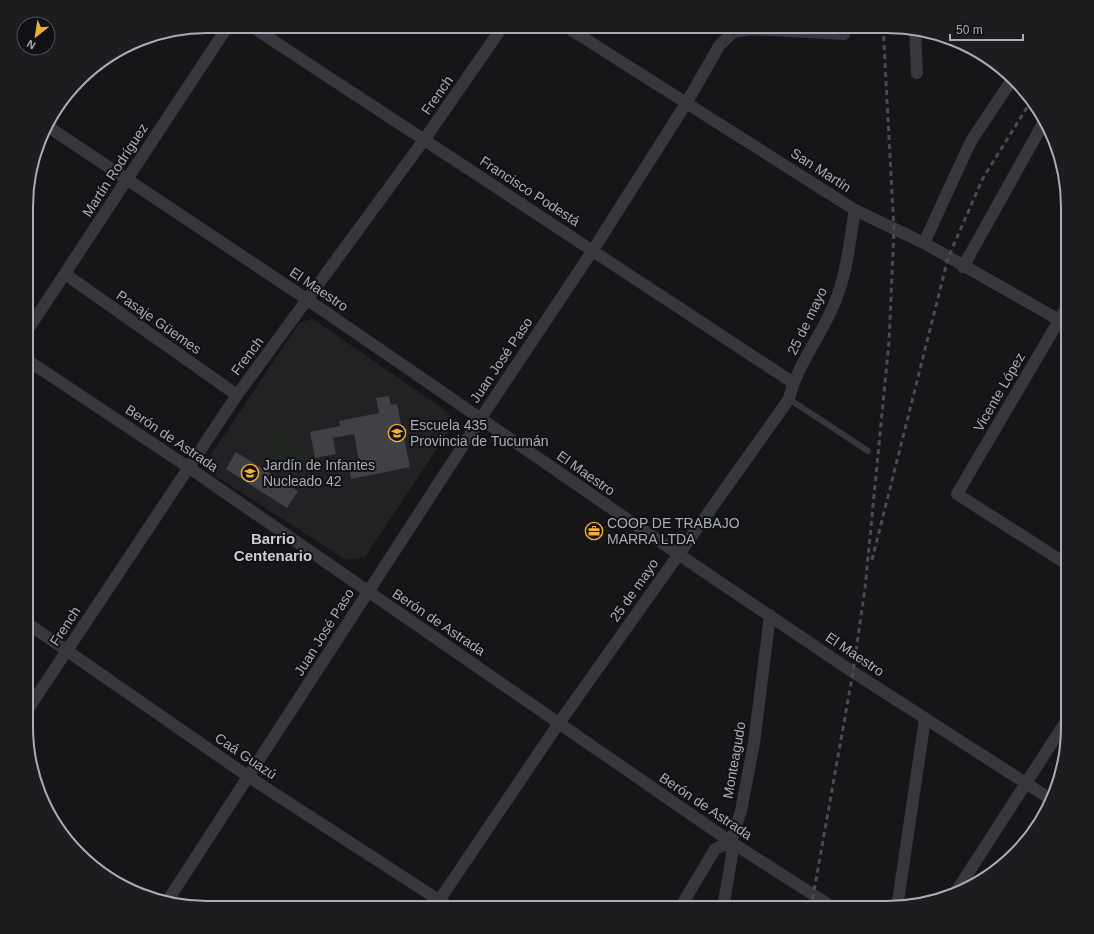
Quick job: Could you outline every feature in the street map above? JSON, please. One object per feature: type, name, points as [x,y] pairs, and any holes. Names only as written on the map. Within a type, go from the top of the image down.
[{"type":"street","name":"Martín Rodríguez","points":[[33,322],[223,33]]},
{"type":"street","name":"Francisco Podestá","points":[[262,33],[792,382]]},
{"type":"street","name":"French","points":[[33,702],[237,395],[424,140],[498,33]]},
{"type":"street","name":"San Martín","points":[[576,33],[855,210],[924,243],[963,267],[1061,321]]},
{"type":"street","name":"Juan José Paso","points":[[170,897],[249,777],[367,591],[593,250],[686,102],[719,46],[732,33]]},
{"type":"street","name":"Juan José Paso","points":[[825,33],[844,34]]},
{"type":"street","points":[[915,35],[917,73]]},
{"type":"street","points":[[924,243],[971,141],[1010,84]]},
{"type":"street","points":[[963,267],[1041,127]]},
{"type":"street","name":"El Maestro","points":[[52,129],[308,300],[678,554],[925,719],[1047,796]]},
{"type":"street","name":"25 de mayo","points":[[438,901],[559,723],[789,399],[792,382],[821,333],[838,294],[855,210]]},
{"type":"street","name":"Pasaje Güemes","points":[[64,274],[237,395]]},
{"type":"street","name":"Vicente López","points":[[1061,325],[957,494],[1061,561]]},
{"type":"street","name":"Berón de Astrada","points":[[33,364],[188,467],[731,842],[823,901]]},
{"type":"street","name":"Monteagudo","points":[[724,901],[732,855],[731,842],[740,811],[754,743],[770,615]]},
{"type":"street","name":"Caá Guazú","points":[[33,627],[432,901]]},
{"type":"street","points":[[898,901],[925,719]]},
{"type":"street","points":[[961,885],[1061,729]]},
{"type":"street","points":[[684,901],[715,849],[731,842]]},
{"type":"lane","points":[[789,399],[868,451]]},
{"type":"shaded area","points":[[313,319],[449,413],[452,426],[365,557],[346,560],[208,471],[208,459],[300,322]]},
{"type":"shaded area","points":[[275,430],[310,453],[299,470],[264,447]]},
{"type":"building","points":[[389,396],[391,405],[397,404],[410,467],[351,479],[348,463],[359,461],[354,434],[333,438],[336,454],[315,458],[310,432],[340,426],[339,421],[379,413],[376,398]]},
{"type":"building","points":[[236,452],[298,491],[287,508],[226,469]]},
{"type":"railway","points":[[812,901],[853,672],[865,588],[889,342],[894,230],[883,33]]},
{"type":"railway","points":[[872,560],[948,258],[983,178],[1028,105]]},
{"type":"place","name":"Escuela 435 Provincia de Tucumán","points":[[397,433]]},
{"type":"place","name":"Jardín de Infantes Nucleado 42","points":[[250,473]]},
{"type":"place","name":"COOP DE TRABAJO MARRA LTDA","points":[[594,531]]},
{"type":"district","name":"Barrio Centenario","points":[[273,548]]}]
